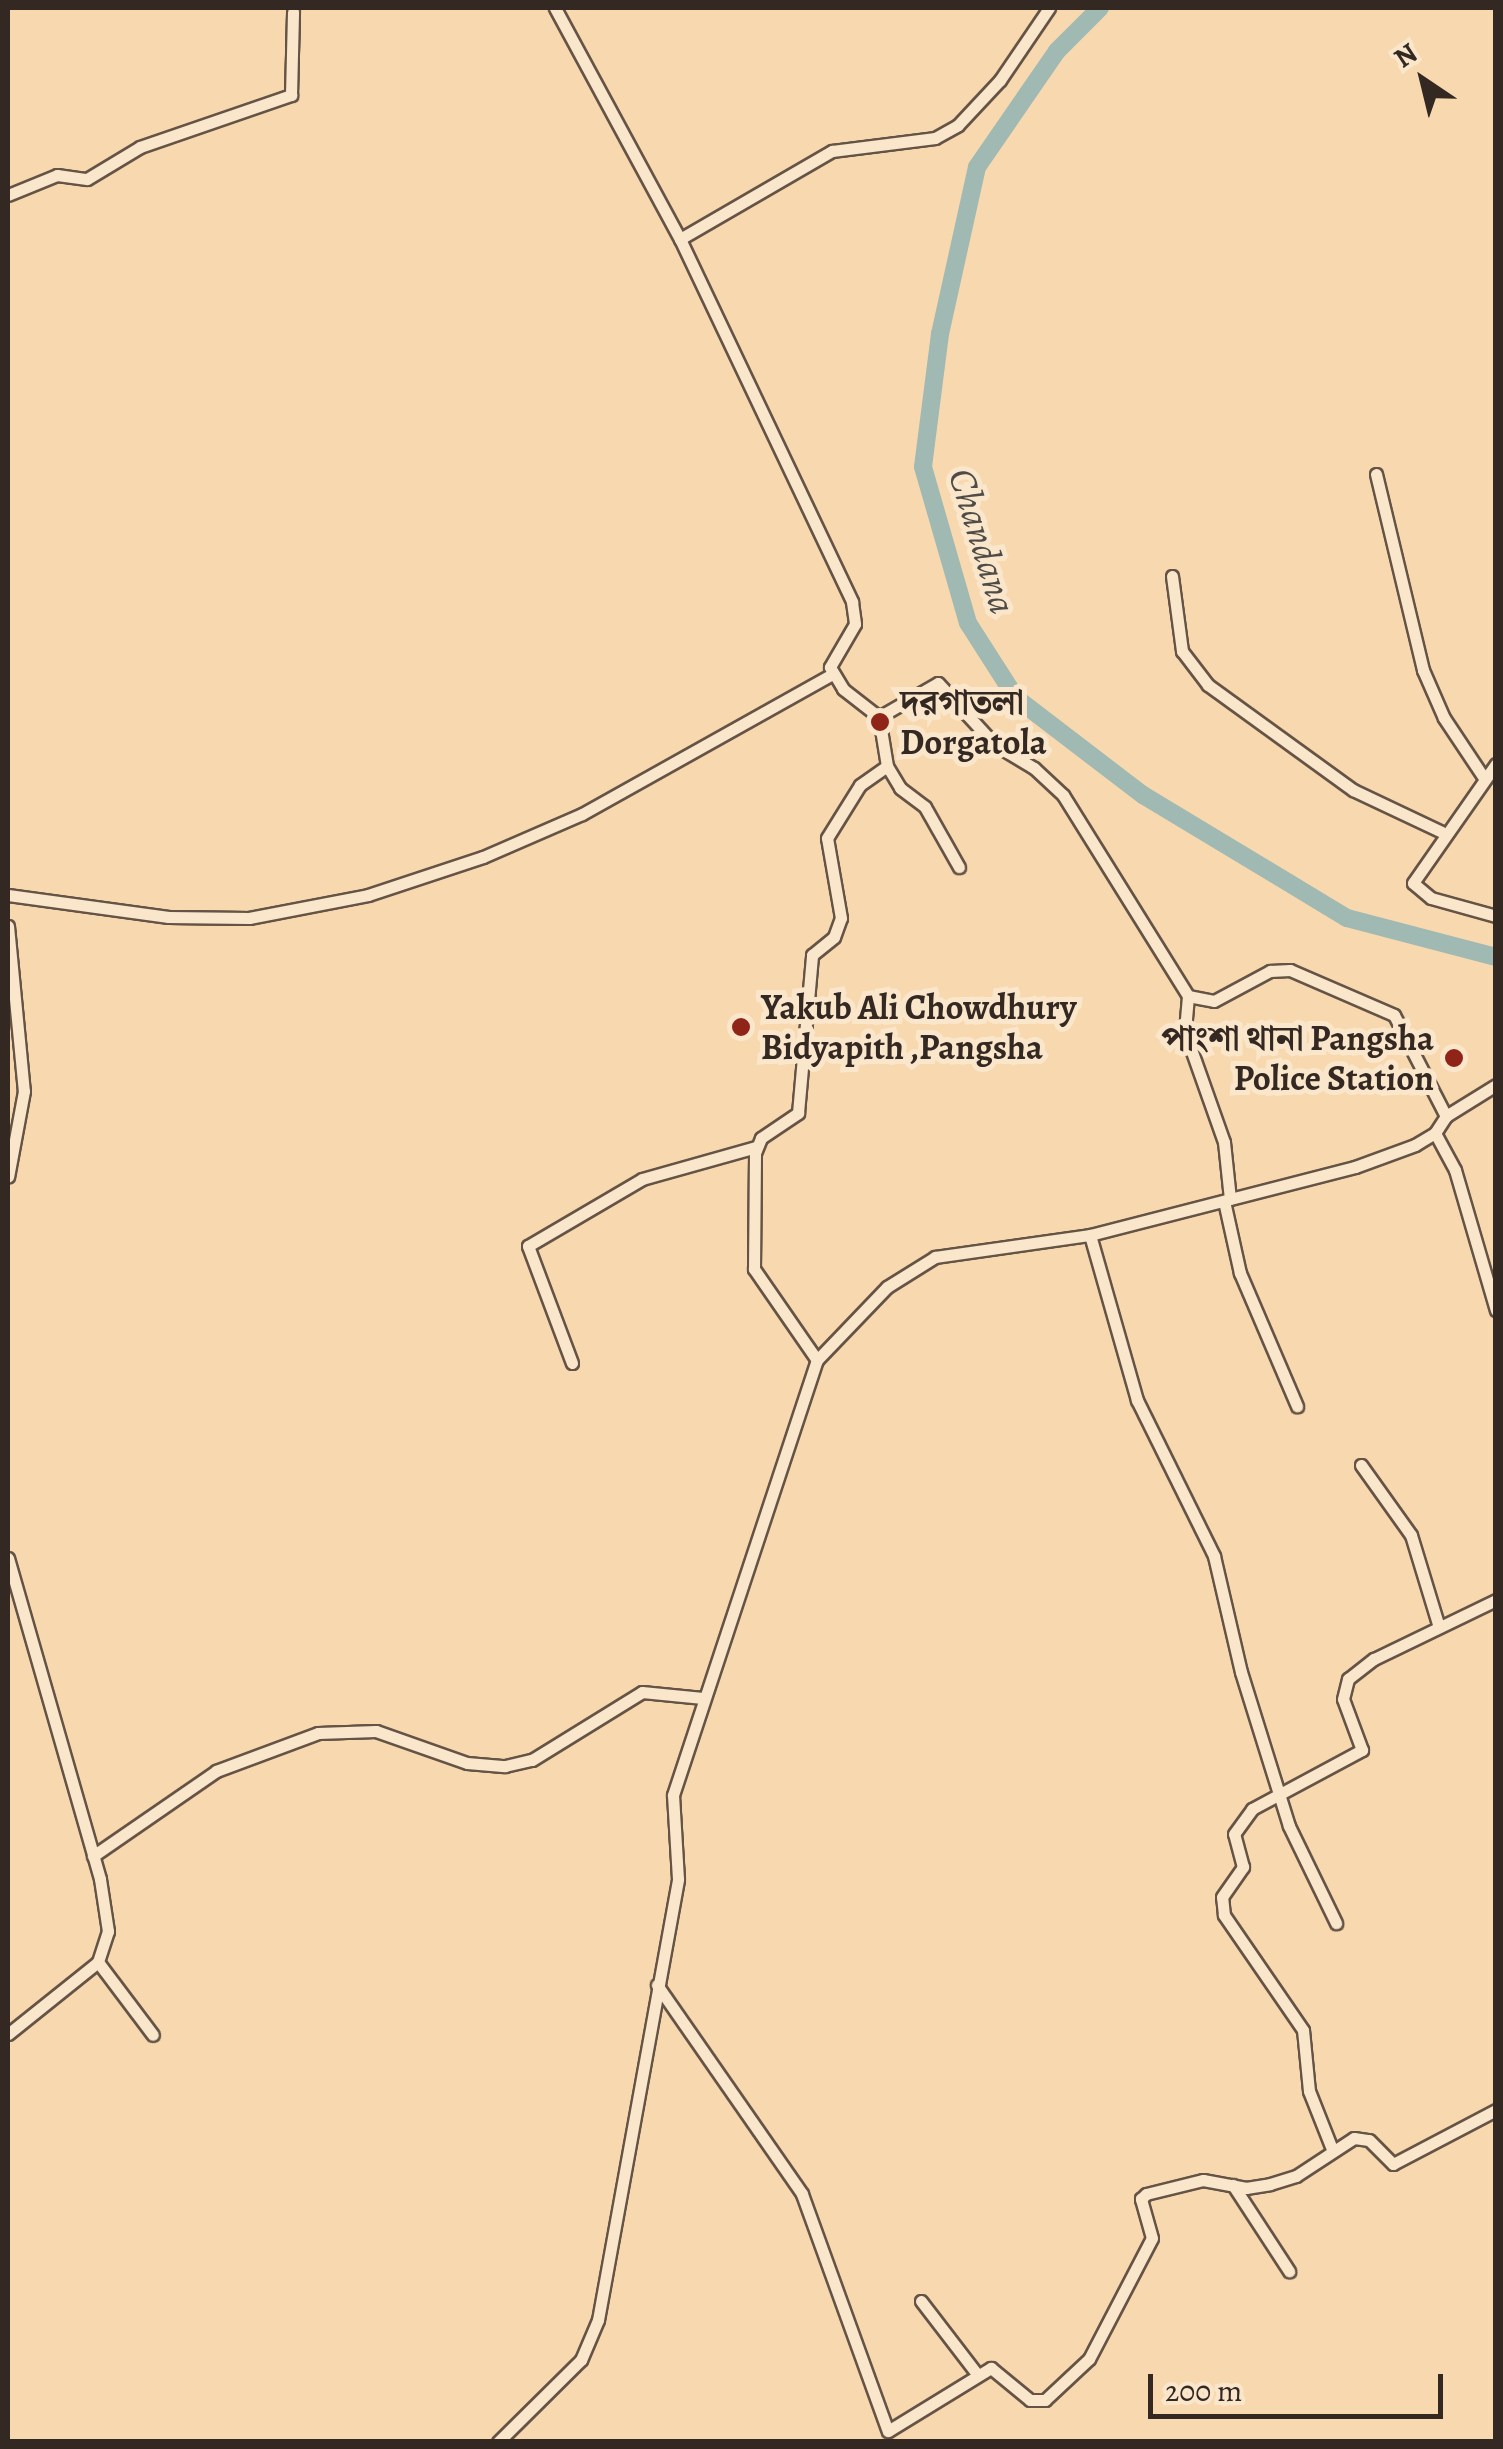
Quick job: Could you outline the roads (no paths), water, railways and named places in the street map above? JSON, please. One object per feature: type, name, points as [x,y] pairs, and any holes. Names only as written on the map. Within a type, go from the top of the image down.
[{"type":"street","points":[[555,8],[680,239],[852,602],[855,624],[831,662],[833,674],[868,714],[880,716],[938,683],[976,727],[1034,768],[1063,795],[1188,996],[1185,1032],[1224,1142],[1227,1200],[1240,1272],[1296,1406]]},
{"type":"street","points":[[680,239],[832,151],[935,138],[958,125],[1049,8]]},
{"type":"street","points":[[8,196],[56,175],[87,179],[140,147],[291,95],[293,12]]},
{"type":"street","points":[[1376,474],[1422,670],[1444,718],[1484,778]]},
{"type":"street","points":[[1172,576],[1182,650],[1208,684],[1353,790],[1442,832]]},
{"type":"street","points":[[8,895],[168,917],[248,918],[292,915],[368,895],[483,858],[582,814],[833,674]]},
{"type":"street","points":[[880,716],[887,766],[900,788],[925,807],[960,867]]},
{"type":"street","points":[[1496,764],[1442,832],[1412,883],[1431,898],[1496,916]]},
{"type":"street","points":[[572,1363],[528,1246],[642,1180],[756,1147],[798,1112],[812,955],[834,938],[841,918],[828,838],[860,785],[887,766]]},
{"type":"street","points":[[8,926],[24,1091],[8,1177]]},
{"type":"street","points":[[1188,996],[1214,1001],[1280,970],[1377,1004],[1398,1022],[1446,1116]]},
{"type":"street","points":[[498,2442],[581,2360],[591,2342],[610,2275],[678,1878],[672,1795],[817,1360],[887,1287],[935,1256],[1090,1235],[1400,1153],[1435,1133],[1446,1116],[1496,1086]]},
{"type":"street","points":[[1435,1133],[1456,1170],[1496,1310]]},
{"type":"street","points":[[756,1147],[754,1269],[817,1360]]},
{"type":"street","points":[[1090,1235],[1137,1400],[1214,1556],[1279,1792],[1305,1864],[1336,1923]]},
{"type":"street","points":[[1361,1465],[1411,1535],[1438,1627]]},
{"type":"street","points":[[8,1558],[93,1856],[108,1931],[98,1962],[8,2034]]},
{"type":"street","points":[[1332,2149],[1309,2090],[1303,2030],[1223,1909],[1222,1896],[1243,1867],[1237,1824],[1279,1792],[1362,1750],[1344,1699],[1348,1679],[1438,1627],[1496,1600]]},
{"type":"street","points":[[93,1856],[216,1771],[318,1733],[376,1731],[467,1763],[505,1766],[532,1760],[642,1692],[703,1698]]},
{"type":"street","points":[[98,1962],[153,2035]]},
{"type":"street","points":[[657,1985],[802,2194],[884,2429],[929,2411],[991,2368],[1030,2400],[1045,2400],[1089,2359],[1152,2238],[1141,2199],[1187,2182],[1246,2188],[1296,2176],[1332,2149],[1360,2138],[1393,2164],[1496,2110]]},
{"type":"street","points":[[1233,2184],[1290,2271]]},
{"type":"street","points":[[921,2301],[978,2374]]},
{"type":"waterway","name":"Chandana","points":[[1100,8],[1057,51],[977,167],[940,334],[923,467],[968,623],[1016,698],[1143,795],[1347,918],[1496,957]]},
{"type":"place","name":"দরগাতলা Dorgatola","points":[[880,722]]},
{"type":"place","name":"Yakub Ali Chowdhury Bidyapith ,Pangsha","points":[[741,1027]]},
{"type":"place","name":"পাংশা থানা Pangsha Police Station","points":[[1454,1058]]}]
